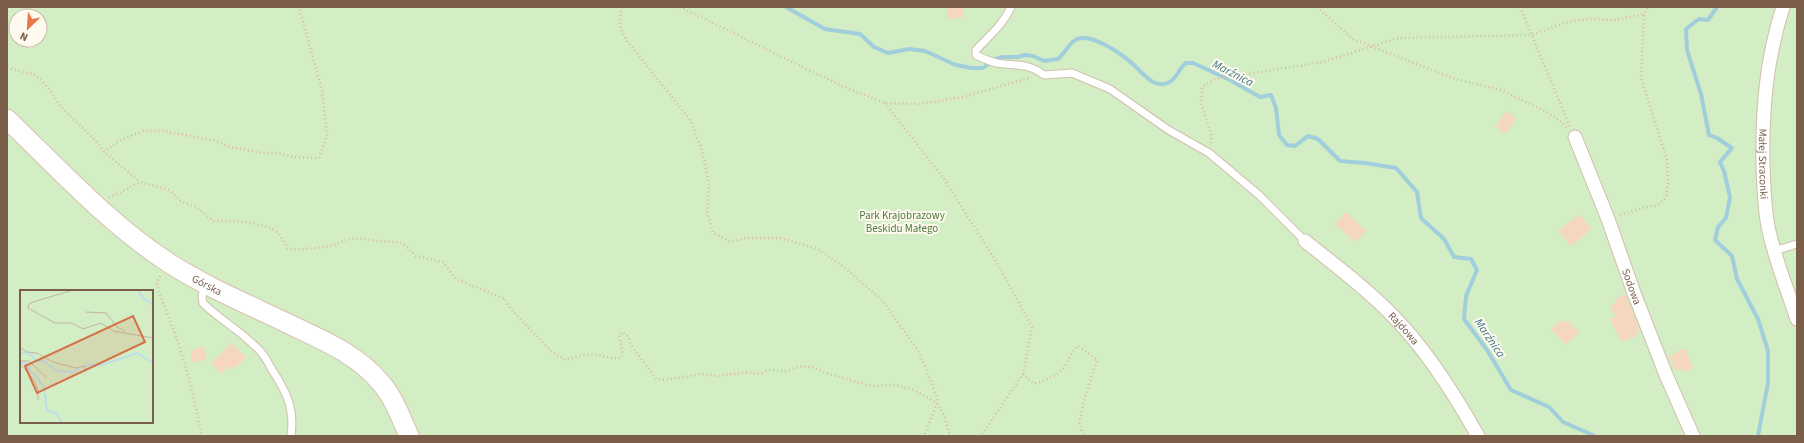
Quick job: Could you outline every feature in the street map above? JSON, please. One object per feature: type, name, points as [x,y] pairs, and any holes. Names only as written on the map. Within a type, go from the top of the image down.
[{"type":"street","name":"Małej Straconki","points":[[1783,7],[1769,60],[1764,97],[1764,197],[1774,251],[1797,319]]},
{"type":"street","name":"Górska","points":[[7,119],[94,204],[170,263],[205,283],[326,341],[353,357],[382,384],[397,408],[409,436]]},
{"type":"street","name":"Sodowa","points":[[1574,137],[1608,218],[1634,294],[1682,413],[1693,436]]},
{"type":"street","name":"Rajdowa","points":[[1305,241],[1363,288],[1398,322],[1429,361],[1478,436]]},
{"type":"lane","points":[[1011,7],[1002,23],[976,50],[976,55],[1003,64],[1022,65],[1037,70],[1044,75],[1072,73],[1110,89],[1166,129],[1209,153],[1259,196],[1305,241]]},
{"type":"lane","points":[[1774,251],[1797,244]]},
{"type":"lane","points":[[205,283],[202,297],[203,303],[256,346],[280,382],[288,397],[292,411],[293,424],[291,436]]},
{"type":"path","points":[[104,152],[120,140],[143,131],[163,131],[213,140],[230,146],[262,153],[277,153],[294,157],[319,158],[327,136],[322,91],[299,7]]},
{"type":"path","points":[[622,7],[619,25],[627,41],[691,121],[703,154],[709,185],[707,212],[714,233],[731,242],[746,238],[780,238],[818,249],[844,267],[882,300],[919,352],[937,397],[937,403],[924,436]]},
{"type":"path","points":[[680,7],[844,87],[885,103],[927,103],[963,97],[1019,80],[1044,75]]},
{"type":"path","points":[[1317,7],[1353,39],[1452,78],[1501,90],[1545,111],[1560,121],[1574,137]]},
{"type":"path","points":[[1520,7],[1574,137]]},
{"type":"path","points":[[1608,218],[1646,207],[1657,206],[1666,197],[1668,183],[1667,160],[1641,78],[1644,14],[1649,7]]},
{"type":"path","points":[[1209,153],[1212,137],[1201,103],[1202,87],[1215,79],[1323,62],[1398,38],[1532,35],[1564,23],[1588,19],[1617,20],[1644,14]]},
{"type":"path","points":[[7,68],[36,75],[51,91],[60,106],[97,142],[104,152],[140,182],[169,190],[182,202],[196,207],[214,221],[269,227],[279,234],[288,249],[297,250],[332,246],[350,238],[402,243],[416,256],[443,262],[456,279],[505,299],[511,309],[551,351],[565,360],[595,354],[610,359],[621,358],[624,354],[618,335],[622,332],[628,336],[632,345],[656,379],[664,380],[702,374],[719,376],[746,372],[759,374],[768,370],[785,371],[803,366],[815,368],[826,373],[871,386],[896,385],[914,390],[937,403],[945,418],[950,436]]},
{"type":"path","points":[[885,103],[944,179],[1000,266],[1032,327],[1023,374],[981,436]]},
{"type":"path","points":[[94,204],[118,194],[140,182]]},
{"type":"path","points":[[170,263],[157,282],[158,290],[176,336],[189,378],[202,436]]},
{"type":"path","points":[[1023,374],[1034,384],[1052,378],[1064,367],[1071,352],[1078,346],[1097,360],[1085,397],[1079,424],[1084,436]]},
{"type":"green space","name":"Park Krajobrazowy Beskidu Małego","points":[[7,7],[1797,7],[1797,436],[7,436]]},
{"type":"building","points":[[947,7],[962,7],[964,17],[948,19]]},
{"type":"building","points":[[1506,111],[1516,119],[1505,134],[1495,126]]},
{"type":"building","points":[[1346,212],[1366,231],[1355,242],[1335,224]]},
{"type":"building","points":[[1579,214],[1591,229],[1571,246],[1558,231]]},
{"type":"building","points":[[1626,295],[1639,330],[1636,332],[1638,336],[1621,342],[1610,319],[1615,316],[1610,306],[1615,304],[1614,301],[1617,300],[1616,298]]},
{"type":"building","points":[[1561,320],[1564,323],[1568,320],[1579,333],[1566,345],[1551,329]]},
{"type":"building","points":[[232,343],[246,357],[233,370],[229,366],[221,374],[211,363]]},
{"type":"building","points":[[203,346],[207,359],[193,363],[190,351]]},
{"type":"building","points":[[1685,348],[1693,368],[1683,373],[1681,368],[1676,371],[1669,356]]},
{"type":"waterway","name":"Marźnica","points":[[786,7],[825,29],[860,34],[874,47],[888,53],[909,49],[925,51],[956,65],[971,68],[983,68],[995,59],[1003,57],[1017,57],[1025,55],[1033,56],[1044,61],[1058,59],[1069,45],[1077,39],[1084,38],[1091,39],[1107,46],[1129,61],[1156,83],[1168,83],[1186,63],[1193,63],[1230,80],[1260,97],[1271,95],[1276,108],[1279,135],[1287,145],[1295,146],[1308,136],[1318,139],[1340,161],[1396,168],[1417,192],[1421,218],[1444,239],[1454,257],[1471,259],[1477,270],[1466,296],[1464,319],[1487,350],[1511,390],[1549,407],[1563,422],[1595,436]]},
{"type":"waterway","points":[[1717,7],[1708,20],[1699,19],[1686,29],[1687,50],[1701,94],[1709,135],[1717,138],[1732,148],[1720,162],[1724,171],[1730,197],[1726,218],[1718,227],[1715,240],[1732,256],[1737,279],[1758,319],[1768,351],[1768,383],[1758,436]]}]
